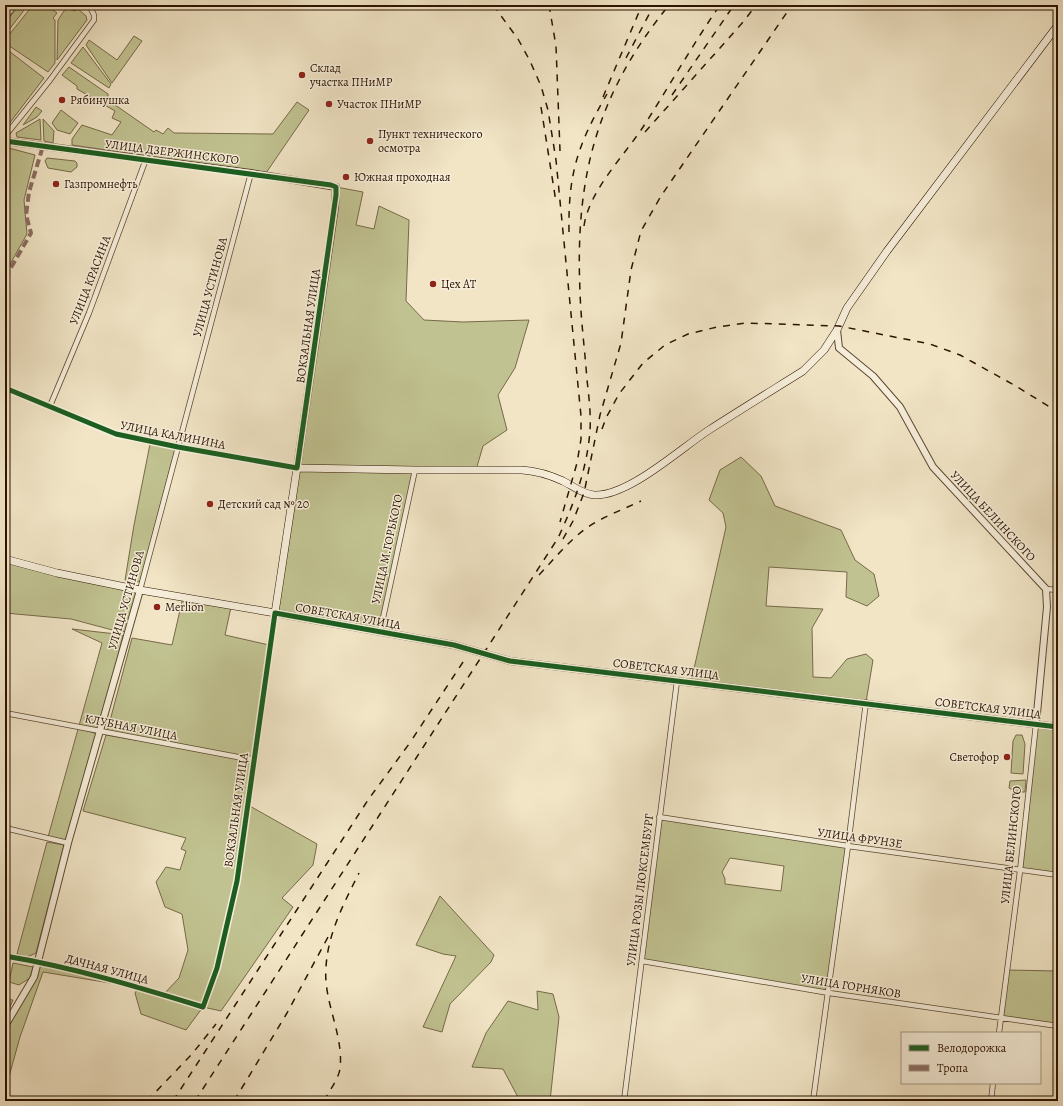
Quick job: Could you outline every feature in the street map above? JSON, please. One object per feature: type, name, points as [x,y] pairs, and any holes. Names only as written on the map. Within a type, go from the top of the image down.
[{"type":"main road","points":[[297,468],[526,470],[539,472],[562,481],[584,493],[600,495],[646,476],[708,431],[802,371],[816,360],[837,330],[847,308],[887,251],[1058,25]]},
{"type":"main road","name":"ВОКЗАЛЬНАЯ УЛИЦА","points":[[275,613],[297,468]]},
{"type":"main road","name":"СОВЕТСКАЯ УЛИЦА","points":[[5,559],[140,590],[275,613]]},
{"type":"street","points":[[5,18],[15,5]]},
{"type":"street","points":[[5,136],[50,80],[94,20],[94,15],[89,5]]},
{"type":"street","name":"УЛИЦА ДЗЕРЖИНСКОГО","points":[[5,141],[251,173],[336,187]]},
{"type":"street","name":"УЛИЦА КРАСИНА","points":[[50,406],[89,313],[146,159]]},
{"type":"street","name":"УЛИЦА УСТИНОВА","points":[[5,1026],[34,977],[68,843],[140,590],[251,173]]},
{"type":"street","name":"ВОКЗАЛЬНАЯ УЛИЦА","points":[[297,468],[335,207],[336,187]]},
{"type":"street","name":"УЛИЦА БЕЛИНСКОГО","points":[[837,330],[839,348],[873,376],[900,407],[932,467],[1046,589],[1047,607],[1036,724],[1020,871],[999,1032]]},
{"type":"street","name":"УЛИЦА КАЛИНИНА","points":[[5,388],[116,434],[178,447],[297,468]]},
{"type":"street","name":"УЛИЦА М.ГОРЬКОГО","points":[[380,632],[415,470]]},
{"type":"street","points":[[1046,589],[1058,590]]},
{"type":"street","name":"ВОКЗАЛЬНАЯ УЛИЦА","points":[[202,1007],[217,968],[237,881],[247,818],[253,758],[275,613]]},
{"type":"street","name":"СОВЕТСКАЯ УЛИЦА","points":[[275,613],[454,646],[510,661],[866,702],[1058,727]]},
{"type":"street","name":"УЛИЦА РОЗЫ ЛЮКСЕМБУРГ","points":[[624,1101],[677,681]]},
{"type":"street","points":[[813,1101],[866,702]]},
{"type":"street","name":"КЛУБНАЯ УЛИЦА","points":[[5,713],[100,732],[244,758],[253,758]]},
{"type":"street","name":"УЛИЦА ФРУНЗЕ","points":[[659,817],[848,846],[1020,871],[1058,875]]},
{"type":"street","points":[[5,828],[68,843]]},
{"type":"street","name":"ДАЧНАЯ УЛИЦА","points":[[5,956],[38,961],[139,987],[202,1007]]},
{"type":"street","name":"УЛИЦА ГОРНЯКОВ","points":[[642,961],[828,993],[1058,1026]]},
{"type":"street","points":[[991,1101],[993,1084]]},
{"type":"green space","points":[[19,5],[28,5],[5,35],[5,23]]},
{"type":"green space","points":[[33,5],[51,5],[50,8],[57,13],[53,18],[55,20],[55,63],[48,72],[5,43],[5,40]]},
{"type":"green space","points":[[66,8],[75,11],[77,8],[86,16],[87,20],[57,60],[58,20]]},
{"type":"green space","points":[[134,36],[142,41],[112,83],[86,45],[89,40],[117,60]]},
{"type":"green space","points":[[83,47],[111,84],[109,88],[71,63]]},
{"type":"green space","points":[[5,48],[44,78],[5,129]]},
{"type":"green space","points":[[69,67],[108,94],[108,100],[154,132],[156,130],[163,134],[168,128],[174,133],[273,134],[297,102],[309,110],[266,173],[72,145],[72,139],[82,125],[112,135],[121,122],[112,118],[115,111],[77,89],[77,86],[62,75]]},
{"type":"green space","points":[[36,107],[42,111],[37,117],[23,125]]},
{"type":"green space","points":[[61,110],[78,123],[70,134],[57,130],[52,123]]},
{"type":"green space","points":[[40,119],[41,140],[17,137],[16,133]]},
{"type":"green space","points":[[43,119],[54,131],[53,143],[44,141]]},
{"type":"green space","points":[[5,147],[35,155],[24,200],[27,234],[5,273]]},
{"type":"green space","points":[[47,158],[75,161],[77,163],[77,167],[71,172],[48,168],[45,161]]},
{"type":"green space","points":[[336,187],[363,192],[356,225],[374,229],[379,206],[409,220],[406,301],[424,320],[463,322],[529,320],[515,368],[498,395],[507,430],[483,446],[476,470],[415,471],[380,632],[275,613]]},
{"type":"green space","points":[[150,444],[175,450],[140,582],[125,580]]},
{"type":"green space","points":[[741,457],[761,476],[775,506],[841,530],[855,560],[874,574],[879,596],[867,606],[846,597],[847,572],[769,567],[766,606],[823,609],[812,628],[813,677],[831,678],[847,659],[866,654],[873,660],[866,702],[691,682],[726,527],[723,513],[709,500],[720,470]]},
{"type":"green space","points":[[5,559],[140,590],[126,631],[120,632],[71,619],[5,613]]},
{"type":"green space","points":[[183,597],[231,607],[225,635],[269,645],[248,805],[317,844],[313,865],[282,898],[293,907],[221,1011],[203,1007],[186,1030],[141,1014],[135,993],[139,987],[163,995],[179,978],[188,950],[182,914],[165,907],[156,882],[166,867],[180,870],[186,851],[181,849],[186,838],[83,811],[106,735],[218,754],[107,732],[132,638],[172,645]]},
{"type":"green space","points":[[72,629],[123,636],[99,730],[82,729],[97,734],[76,810],[65,841],[48,837],[102,643]]},
{"type":"green space","points":[[1036,724],[1058,727],[1058,875],[1020,871]]},
{"type":"green space","points":[[1016,735],[1022,735],[1025,744],[1023,774],[1011,773],[1013,741]]},
{"type":"green space","points":[[1026,780],[1025,792],[1016,792],[1009,788],[1010,781]]},
{"type":"green space","points":[[659,817],[848,846],[829,993],[642,961]],"holes":[[[730,858],[784,866],[781,891],[725,884],[725,879],[722,872]]]},
{"type":"green space","points":[[47,842],[64,845],[36,953],[27,957],[17,954]]},
{"type":"green space","points":[[440,896],[494,955],[491,962],[450,1004],[442,1032],[423,1027],[456,956],[443,954],[416,945]]},
{"type":"green space","points":[[13,963],[33,967],[30,978],[19,985],[9,982]]},
{"type":"green space","points":[[39,963],[110,983],[43,972],[20,1037],[5,1091],[5,1026]]},
{"type":"green space","points":[[1007,970],[1058,971],[1058,1012],[1056,1026],[1001,1018]]},
{"type":"green space","points":[[537,991],[553,994],[559,1017],[550,1101],[520,1101],[503,1069],[472,1067],[486,1033],[508,1001],[538,1010]]},
{"type":"green space","points":[[5,999],[13,1000],[6,1016],[5,1016]]},
{"type":"waterway","points":[[1055,643],[1058,653]]},
{"type":"railway","points":[[493,5],[518,39],[541,86],[548,110],[556,160],[581,416],[581,439],[577,463],[560,522]]},
{"type":"railway","points":[[549,5],[556,46],[560,151]]},
{"type":"railway","points":[[603,97],[642,5]]},
{"type":"railway","points":[[626,58],[654,5]]},
{"type":"railway","points":[[195,1101],[558,538],[564,525],[583,473],[590,431],[590,406],[582,325],[579,251],[587,175],[595,140],[607,105],[644,38],[669,5]]},
{"type":"railway","points":[[584,226],[587,213],[600,186],[645,124],[720,5]]},
{"type":"railway","points":[[672,95],[734,5]]},
{"type":"railway","points":[[645,132],[744,21],[756,5]]},
{"type":"railway","points":[[563,539],[573,521],[584,493],[600,415],[621,343],[631,270],[641,231],[661,196],[792,5]]},
{"type":"railway","points":[[569,232],[570,193],[577,160],[589,128],[607,94]]},
{"type":"railway","points":[[541,107],[556,202]]},
{"type":"railway","points":[[602,429],[606,418],[619,394],[643,363],[665,345],[688,334],[717,327],[746,323],[839,326],[930,344],[960,355],[1014,385],[1058,412]]},
{"type":"railway","points":[[539,575],[567,545],[585,529],[605,517],[641,501]]},
{"type":"railway","points":[[413,738],[465,659]]},
{"type":"railway","points":[[173,1101],[368,800],[409,744]]},
{"type":"railway","points":[[324,1101],[340,1069],[337,1031],[327,993],[327,954],[333,930],[359,873]]},
{"type":"railway","points":[[234,1101],[287,1013],[328,937]]},
{"type":"railway","points":[[147,1101],[192,1054],[216,1024]]},
{"type":"marked path","points":[[5,278],[31,233],[26,215],[29,192],[43,146]]},
{"type":"cycle path","points":[[5,141],[331,185],[336,187],[297,468],[178,447],[116,434],[5,388]]},
{"type":"cycle path","points":[[5,956],[80,972],[203,1007],[217,968],[237,881],[275,613],[454,645],[510,661],[1058,727]]},
{"type":"place","name":"Склад участка ПНиМР","points":[[302,75]]},
{"type":"place","name":"Рябинушка","points":[[62,100]]},
{"type":"place","name":"Участок ПНиМР","points":[[329,104]]},
{"type":"place","name":"Пункт технического осмотра","points":[[370,141]]},
{"type":"place","name":"Южная проходная","points":[[346,177]]},
{"type":"place","name":"Газпромнефть","points":[[56,184]]},
{"type":"place","name":"Цех АТ","points":[[433,284]]},
{"type":"place","name":"Детский сад № 20","points":[[210,504]]},
{"type":"place","name":"Merlion","points":[[157,607]]},
{"type":"place","name":"Светофор","points":[[1007,757]]}]
